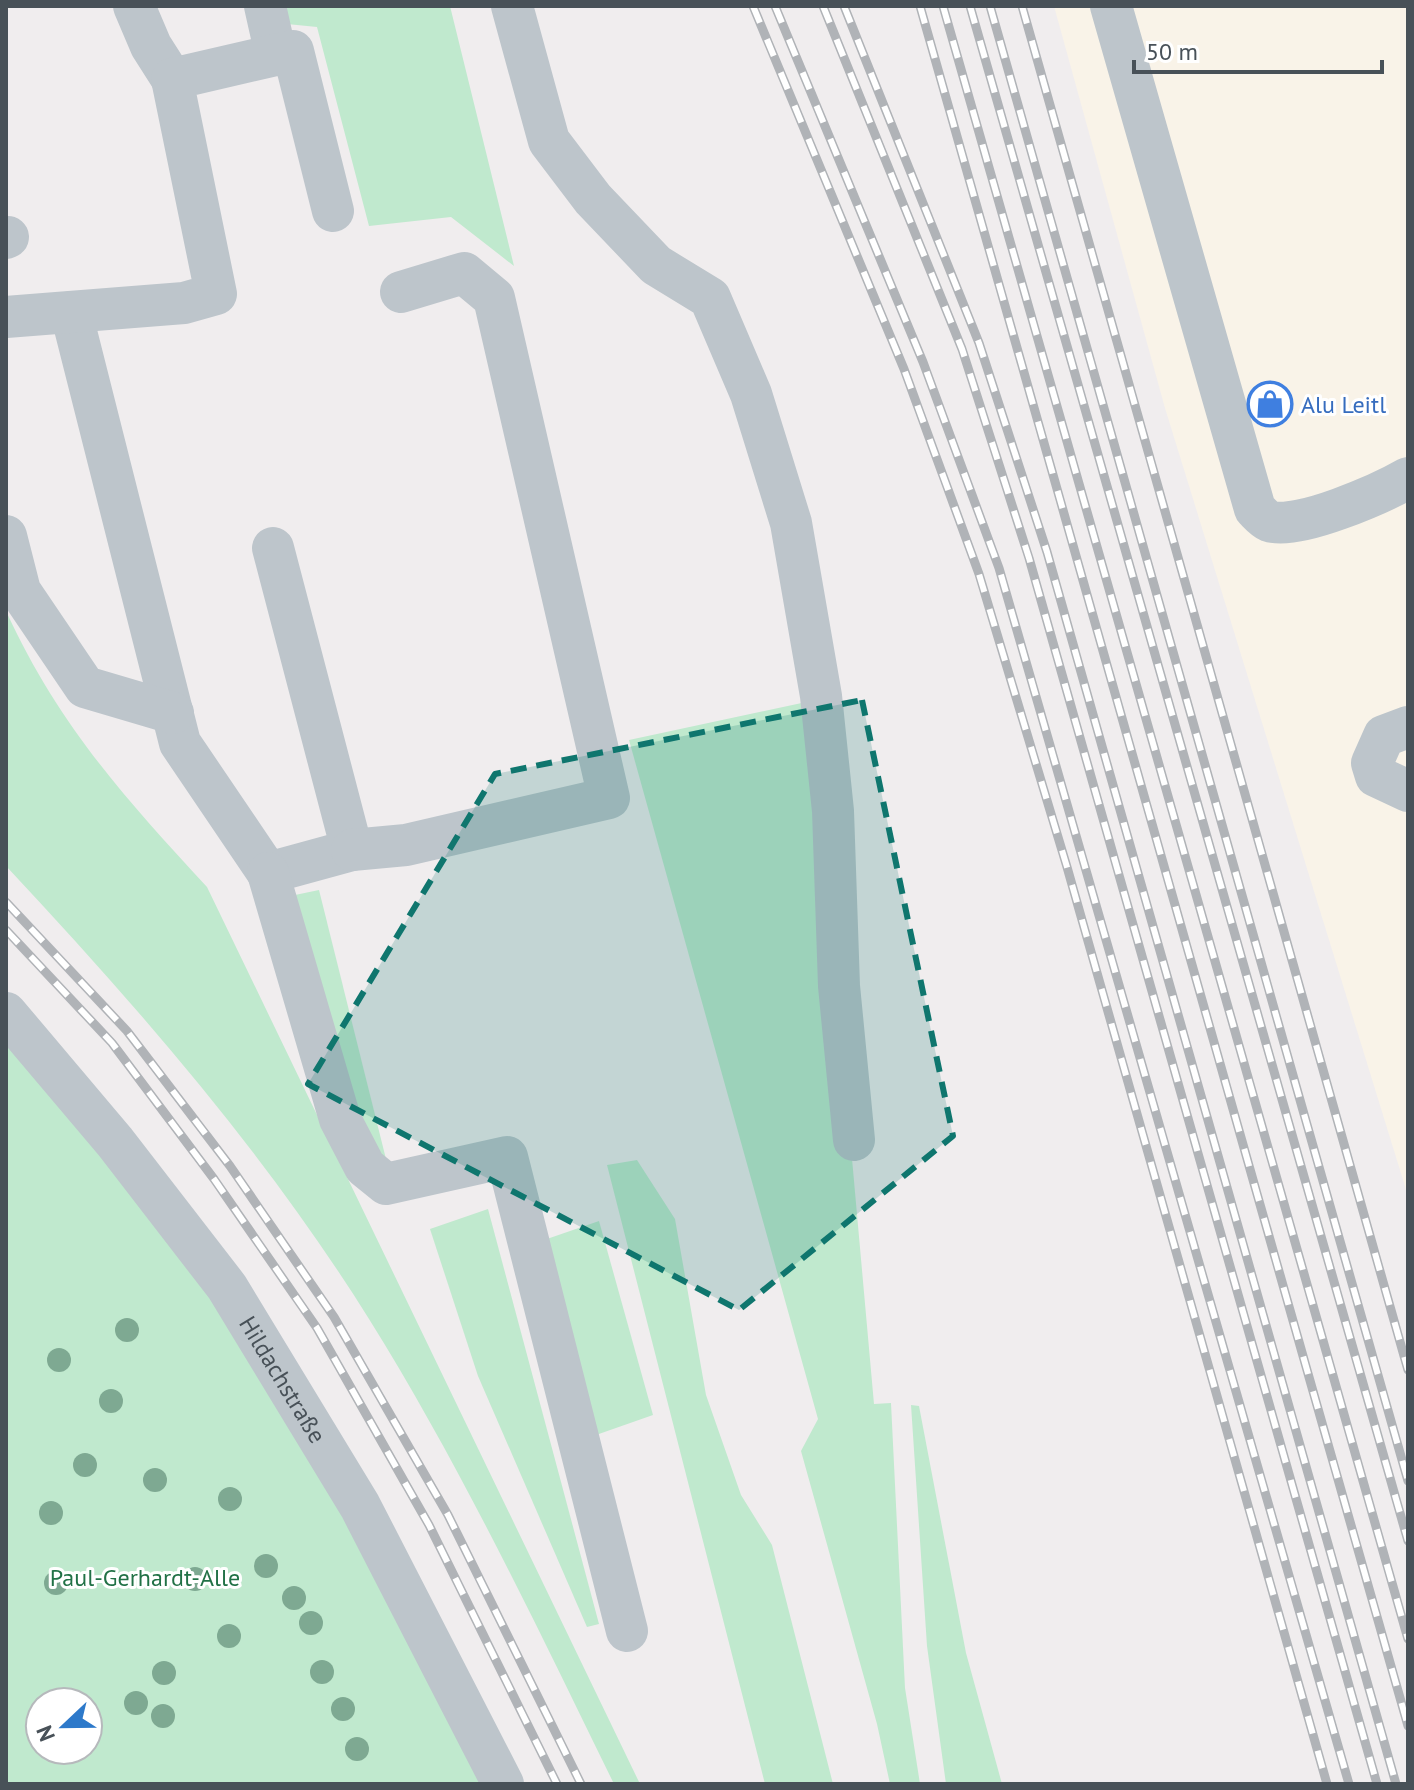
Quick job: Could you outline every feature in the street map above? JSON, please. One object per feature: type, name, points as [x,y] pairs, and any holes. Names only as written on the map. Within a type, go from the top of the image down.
[{"type":"lane","points":[[6,317],[184,303],[216,294],[172,79],[151,46],[134,6]]},
{"type":"lane","points":[[265,6],[276,55]]},
{"type":"lane","points":[[512,6],[549,141],[593,199],[656,265],[710,298],[751,394],[791,523],[821,696],[832,796],[839,986],[854,1140]]},
{"type":"lane","points":[[1111,6],[1255,509],[1267,520],[1285,523],[1372,499],[1408,478]]},
{"type":"lane","points":[[172,79],[293,51],[333,211]]},
{"type":"lane","points":[[268,873],[352,850],[406,845],[609,798],[494,298],[464,273],[401,292]]},
{"type":"lane","points":[[71,312],[180,743],[268,873],[340,1119],[365,1167],[386,1184],[507,1157],[627,1631]]},
{"type":"lane","points":[[6,536],[20,591],[85,687],[173,713]]},
{"type":"lane","points":[[273,548],[352,850]]},
{"type":"lane","points":[[1408,727],[1384,736],[1372,763],[1376,776],[1408,791]]},
{"type":"lane","name":"Hildachstraße","points":[[6,1013],[115,1142],[227,1287],[360,1506],[503,1784]]},
{"type":"highlighted area","points":[[862,700],[953,1136],[739,1310],[308,1084],[495,774]]},
{"type":"shaded area","points":[[1054,6],[1408,6],[1408,1196],[1165,408]]},
{"type":"green space","points":[[273,6],[450,6],[514,266],[451,217],[369,226],[317,27],[277,23]]},
{"type":"green space","points":[[6,611],[48,689],[94,757],[207,887],[640,1784],[614,1784],[436,1432],[329,1258],[244,1140],[152,1028],[6,866]]},
{"type":"green space","points":[[811,701],[874,1404],[891,1403],[905,1688],[920,1784],[890,1784],[877,1724],[801,1451],[818,1419],[629,740]]},
{"type":"green space","points":[[319,890],[388,1167],[352,1121],[295,895]]},
{"type":"green space","name":"Paul-Gerhardt-Alle","points":[[6,1035],[210,1281],[493,1784],[6,1784]]},
{"type":"green space","points":[[637,1160],[675,1219],[706,1395],[741,1495],[772,1545],[833,1784],[765,1784],[607,1165]]},
{"type":"green space","points":[[488,1209],[599,1624],[587,1627],[478,1376],[430,1229]]},
{"type":"green space","points":[[599,1221],[653,1415],[596,1435],[544,1240]]},
{"type":"green space","points":[[911,1405],[919,1406],[966,1653],[1002,1784],[946,1784],[927,1646]]},
{"type":"railway","points":[[753,6],[904,369],[979,574],[1067,867],[1327,1784]]},
{"type":"railway","points":[[775,6],[923,362],[999,568],[1349,1784]]},
{"type":"railway","points":[[823,6],[962,349],[1029,558],[1377,1784]]},
{"type":"railway","points":[[844,6],[979,343],[1047,552],[1396,1784]]},
{"type":"railway","points":[[920,6],[1408,1726]]},
{"type":"railway","points":[[943,6],[1408,1639]]},
{"type":"railway","points":[[970,6],[1408,1541]]},
{"type":"railway","points":[[990,6],[1408,1481]]},
{"type":"railway","points":[[1022,6],[1408,1370]]},
{"type":"railway","points":[[6,902],[127,1031],[230,1166],[334,1317],[448,1515],[581,1784]]},
{"type":"railway","points":[[6,930],[112,1043],[214,1179],[317,1328],[429,1525],[557,1784]]},
{"type":"place","name":"Alu Leitl","points":[[1270,404]]}]
